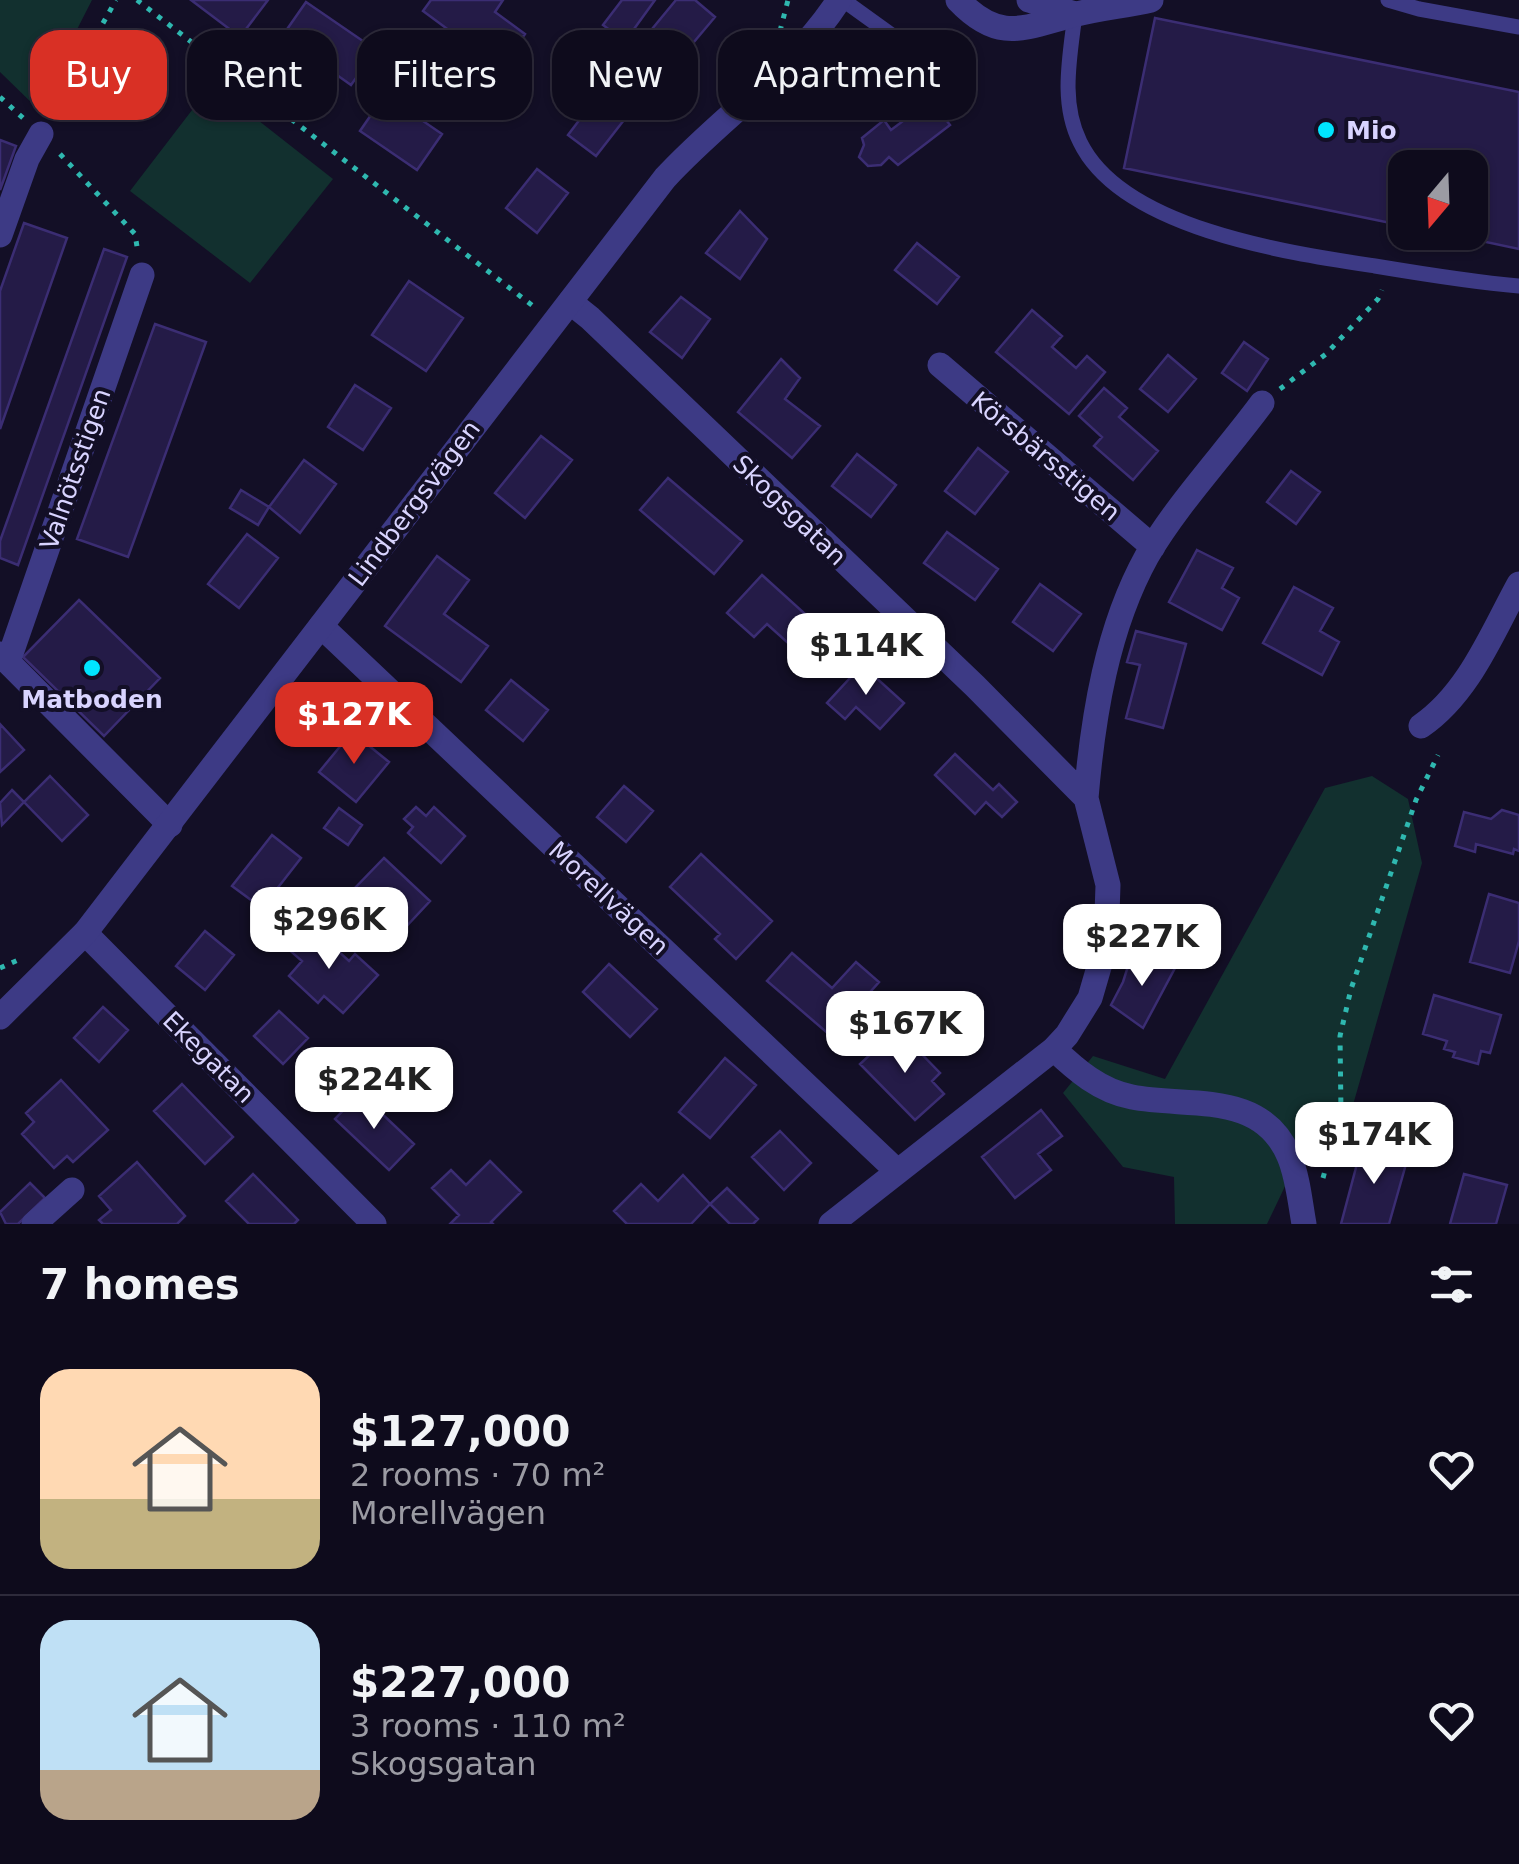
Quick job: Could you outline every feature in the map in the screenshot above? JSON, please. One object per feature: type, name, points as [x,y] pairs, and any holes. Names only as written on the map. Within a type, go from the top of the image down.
[{"type":"street","name":"Lindbergsvägen","points":[[0,1017],[85,934],[665,178],[702,138],[795,57],[841,0]]},
{"type":"street","points":[[958,0],[980,20],[1013,30],[1151,0]]},
{"type":"street","points":[[1029,0],[1075,14]]},
{"type":"street","points":[[0,235],[27,158],[41,134]]},
{"type":"street","name":"Valnötsstigen","points":[[4,658],[142,276]]},
{"type":"street","name":"Skogsgatan","points":[[570,302],[975,686],[1086,798]]},
{"type":"street","name":"Körsbärsstigen","points":[[940,365],[1153,547]]},
{"type":"street","points":[[831,1224],[1054,1049],[1090,998],[1106,942],[1108,885],[1086,798],[1110,644],[1153,547],[1262,402]]},
{"type":"street","points":[[1421,726],[1439,714],[1462,686],[1519,584]]},
{"type":"street","name":"Morellvägen","points":[[320,626],[896,1171]]},
{"type":"street","points":[[4,658],[170,825]]},
{"type":"street","name":"Ekegatan","points":[[85,934],[374,1224]]},
{"type":"street","points":[[1054,1049],[1091,1080],[1121,1094],[1215,1104],[1254,1114],[1269,1126],[1289,1156],[1304,1224]]},
{"type":"street","points":[[34,1224],[72,1190]]},
{"type":"lane","points":[[841,0],[883,30]]},
{"type":"lane","points":[[1388,0],[1519,27]]},
{"type":"lane","points":[[1075,14],[1067,81],[1070,118],[1082,146],[1122,188],[1157,210],[1238,240],[1390,269],[1519,286]]},
{"type":"path","points":[[41,134],[116,0]]},
{"type":"path","points":[[137,0],[535,308]]},
{"type":"path","points":[[0,97],[41,134],[135,234],[142,276]]},
{"type":"path","points":[[1262,402],[1326,354],[1378,300],[1390,269]]},
{"type":"path","points":[[1321,1187],[1341,1113],[1340,1036],[1351,989],[1416,800],[1438,755]]},
{"type":"green space","points":[[0,0],[92,0],[77,30],[30,30],[30,101],[0,72]]},
{"type":"green space","points":[[187,117],[187,120],[258,120],[333,179],[250,283],[130,191]]},
{"type":"green space","points":[[1372,776],[1408,799],[1422,863],[1347,1126],[1299,1157],[1267,1224],[1175,1224],[1174,1177],[1123,1167],[1063,1093],[1093,1056],[1165,1079],[1325,788]]},
{"type":"building","points":[[191,0],[268,0],[245,30],[231,30]]},
{"type":"building","points":[[431,0],[503,0],[495,12],[520,30],[449,30],[423,11]]},
{"type":"building","points":[[622,0],[655,0],[635,30],[610,30],[603,25]]},
{"type":"building","points":[[676,0],[695,0],[715,17],[698,37],[698,30],[652,29]]},
{"type":"building","points":[[306,2],[357,37],[357,77],[351,85],[337,75],[337,30],[286,30]]},
{"type":"building","name":"Mio","points":[[1155,18],[1519,92],[1519,249],[1488,242],[1488,150],[1388,150],[1388,222],[1124,168]]},
{"type":"building","points":[[368,120],[424,120],[442,134],[417,170],[360,131]]},
{"type":"building","points":[[579,120],[624,120],[596,156],[568,135]]},
{"type":"building","points":[[884,120],[891,130],[904,120],[946,120],[950,125],[898,165],[889,157],[881,165],[868,166],[859,157],[864,145],[862,138]]},
{"type":"building","points":[[0,140],[16,146],[0,190]]},
{"type":"building","points":[[537,169],[568,193],[537,233],[506,208]]},
{"type":"building","points":[[740,211],[767,239],[740,279],[706,253]]},
{"type":"building","points":[[24,223],[67,238],[0,429],[0,291]]},
{"type":"building","points":[[917,243],[959,277],[937,304],[895,270]]},
{"type":"building","points":[[104,249],[127,257],[18,565],[0,558],[0,541]]},
{"type":"building","points":[[409,281],[463,318],[426,371],[372,335]]},
{"type":"building","points":[[681,297],[710,319],[682,358],[650,332]]},
{"type":"building","points":[[1032,310],[1062,336],[1052,347],[1076,368],[1087,356],[1105,372],[1069,414],[996,352]]},
{"type":"building","points":[[155,324],[206,342],[128,557],[77,539]]},
{"type":"building","points":[[1244,342],[1268,359],[1247,391],[1222,373]]},
{"type":"building","points":[[1168,355],[1196,379],[1168,412],[1140,389]]},
{"type":"building","points":[[781,359],[800,378],[785,399],[820,426],[792,458],[738,412]]},
{"type":"building","points":[[355,385],[391,408],[363,450],[328,427]]},
{"type":"building","points":[[1104,388],[1127,408],[1119,417],[1158,451],[1133,480],[1094,446],[1102,437],[1079,416]]},
{"type":"building","points":[[541,436],[572,460],[525,518],[495,493]]},
{"type":"building","points":[[978,448],[1008,472],[975,514],[945,491]]},
{"type":"building","points":[[857,454],[896,485],[871,517],[832,486]]},
{"type":"building","points":[[304,460],[336,484],[300,533],[269,507]]},
{"type":"building","points":[[1291,471],[1320,492],[1296,524],[1267,502]]},
{"type":"building","points":[[668,478],[742,541],[714,574],[640,510]]},
{"type":"building","points":[[241,490],[269,507],[258,525],[230,508]]},
{"type":"building","points":[[947,532],[998,569],[975,600],[924,563]]},
{"type":"building","points":[[247,534],[278,558],[239,608],[208,584]]},
{"type":"building","points":[[1197,550],[1233,568],[1222,588],[1239,598],[1222,630],[1169,602]]},
{"type":"building","points":[[437,556],[469,580],[444,614],[488,646],[461,682],[385,626]]},
{"type":"building","points":[[762,575],[825,632],[809,650],[794,636],[788,643],[767,624],[754,637],[727,613]]},
{"type":"building","points":[[1040,584],[1081,614],[1053,651],[1013,622]]},
{"type":"building","points":[[1294,587],[1333,608],[1320,631],[1339,642],[1322,675],[1263,643]]},
{"type":"building","name":"Matboden","points":[[79,600],[160,678],[104,736],[23,657]]},
{"type":"building","points":[[1136,631],[1186,644],[1163,728],[1126,718],[1140,665],[1127,662]]},
{"type":"building","points":[[862,665],[904,703],[880,729],[856,707],[845,719],[827,703]]},
{"type":"building","points":[[511,680],[548,710],[523,741],[486,710]]},
{"type":"building","points":[[0,724],[24,750],[0,772]]},
{"type":"building","points":[[352,732],[389,762],[356,802],[319,772]]},
{"type":"building","points":[[955,754],[993,790],[999,784],[1017,802],[1002,817],[986,802],[975,814],[935,775]]},
{"type":"building","points":[[50,776],[88,815],[62,841],[24,802]]},
{"type":"building","points":[[624,786],[653,811],[626,842],[597,817]]},
{"type":"building","points":[[12,790],[24,802],[2,825],[0,803]]},
{"type":"building","points":[[416,807],[426,816],[434,807],[465,836],[441,863],[408,833],[413,827],[404,819]]},
{"type":"building","points":[[339,808],[362,825],[348,845],[324,828]]},
{"type":"building","points":[[1502,810],[1519,815],[1519,851],[1514,849],[1513,854],[1476,844],[1475,852],[1455,846],[1464,812],[1491,819]]},
{"type":"building","points":[[272,835],[301,858],[262,908],[232,886]]},
{"type":"building","points":[[701,854],[772,921],[736,959],[715,939],[720,934],[670,887]]},
{"type":"building","points":[[384,858],[430,901],[402,931],[355,888]]},
{"type":"building","points":[[1489,894],[1519,903],[1519,941],[1510,973],[1470,962]]},
{"type":"building","points":[[302,929],[318,944],[326,940],[349,961],[355,954],[378,975],[343,1013],[324,996],[318,1003],[289,976],[302,961],[286,947]]},
{"type":"building","points":[[205,931],[234,955],[205,990],[176,966]]},
{"type":"building","points":[[792,953],[832,988],[856,962],[879,982],[831,1036],[767,981]]},
{"type":"building","points":[[1131,957],[1175,968],[1143,1028],[1111,1005]]},
{"type":"building","points":[[609,964],[657,1009],[630,1037],[583,992]]},
{"type":"building","points":[[1434,995],[1501,1015],[1490,1053],[1481,1051],[1478,1064],[1453,1057],[1455,1052],[1444,1049],[1447,1041],[1423,1034]]},
{"type":"building","points":[[103,1007],[128,1030],[99,1062],[74,1038]]},
{"type":"building","points":[[279,1011],[308,1038],[283,1064],[254,1036]]},
{"type":"building","points":[[905,1037],[940,1073],[932,1081],[944,1094],[915,1120],[860,1064],[887,1039],[895,1046]]},
{"type":"building","points":[[725,1058],[756,1085],[710,1138],[679,1112]]},
{"type":"building","points":[[61,1080],[108,1130],[73,1162],[67,1156],[54,1168],[22,1134],[34,1122],[26,1113]]},
{"type":"building","points":[[182,1084],[233,1137],[205,1164],[154,1111]]},
{"type":"building","points":[[360,1093],[414,1144],[389,1170],[335,1119]]},
{"type":"building","points":[[1041,1110],[1062,1136],[1038,1154],[1051,1170],[1015,1198],[982,1157]]},
{"type":"building","points":[[780,1131],[811,1163],[784,1190],[752,1157]]},
{"type":"building","points":[[1362,1145],[1408,1157],[1389,1224],[1341,1224]]},
{"type":"building","points":[[490,1161],[521,1192],[493,1224],[450,1224],[459,1215],[432,1188],[451,1170],[466,1185]]},
{"type":"building","points":[[137,1162],[185,1216],[177,1224],[103,1224],[99,1220],[111,1210],[99,1196]]},
{"type":"building","points":[[253,1174],[298,1220],[294,1224],[249,1224],[226,1201]]},
{"type":"building","points":[[1464,1174],[1507,1185],[1496,1224],[1450,1224]]},
{"type":"building","points":[[683,1175],[710,1204],[691,1224],[627,1224],[614,1211],[641,1184],[658,1201]]},
{"type":"building","points":[[30,1183],[45,1198],[18,1224],[6,1224],[0,1212]]},
{"type":"building","points":[[727,1188],[758,1219],[753,1224],[730,1224],[710,1204]]},
{"type":"place","name":"Mio","points":[[1326,130]]},
{"type":"place","name":"Matboden","points":[[92,668]]}]
